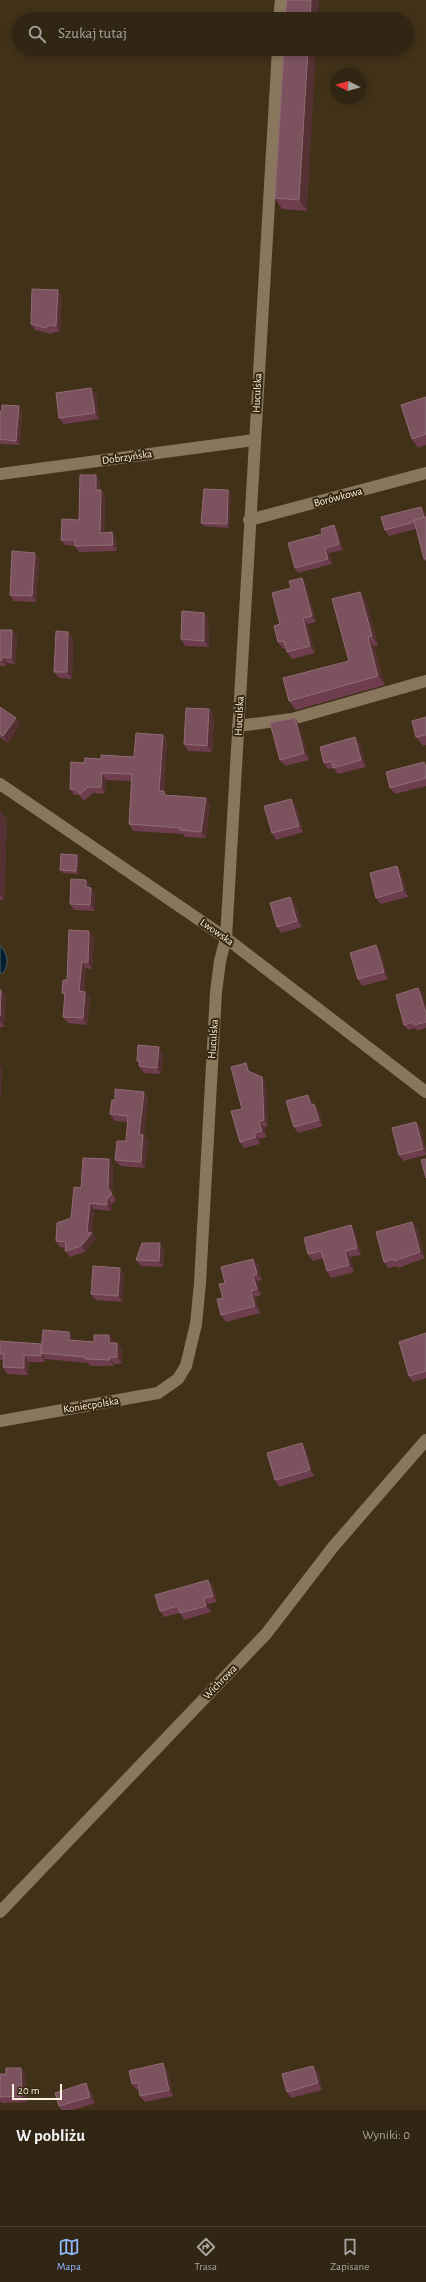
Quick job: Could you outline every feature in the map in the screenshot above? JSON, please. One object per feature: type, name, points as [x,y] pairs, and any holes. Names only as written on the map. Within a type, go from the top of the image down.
[{"type":"street","points":[[279,12],[280,0]]},
{"type":"street","name":"Huculska","points":[[178,1379],[186,1366],[191,1350],[200,1283],[216,992],[220,961],[226,938],[249,520],[278,56]]},
{"type":"street","name":"Dobrzyńska","points":[[0,474],[254,440]]},
{"type":"street","name":"Borówkowa","points":[[249,520],[426,473]]},
{"type":"street","points":[[238,726],[292,719],[426,681]]},
{"type":"street","name":"Lwowska","points":[[0,784],[226,938],[426,1092]]},
{"type":"street","name":"Koniecpolska","points":[[0,1421],[158,1393],[178,1379]]},
{"type":"street","name":"Wichrowa","points":[[0,1912],[266,1634],[333,1547],[426,1440]]},
{"type":"water","points":[[0,945],[7,958],[3,973],[0,973]]},
{"type":"building","points":[[287,0],[311,0],[310,12],[286,12]]},
{"type":"building","points":[[284,56],[308,56],[299,200],[275,198]]},
{"type":"building","points":[[32,289],[58,290],[56,326],[49,325],[46,328],[31,324]]},
{"type":"building","points":[[91,388],[95,413],[59,418],[56,393]]},
{"type":"building","points":[[426,397],[426,434],[412,439],[401,405]]},
{"type":"building","points":[[2,405],[19,406],[16,441],[0,439],[0,411],[2,411]]},
{"type":"building","points":[[80,475],[96,475],[96,490],[101,490],[100,533],[112,532],[113,545],[75,546],[75,540],[61,540],[62,519],[79,520]]},
{"type":"building","points":[[204,489],[228,490],[227,524],[201,523]]},
{"type":"building","points":[[421,507],[424,517],[414,520],[414,522],[385,530],[381,517]]},
{"type":"building","points":[[426,517],[426,559],[424,559],[414,520]]},
{"type":"building","points":[[334,525],[339,544],[325,548],[328,559],[295,568],[288,543],[322,534],[321,529]]},
{"type":"building","points":[[12,551],[35,553],[32,596],[10,595]]},
{"type":"building","points":[[302,578],[312,616],[303,618],[310,646],[287,652],[284,641],[278,642],[274,626],[280,624],[272,593],[291,588],[289,581]]},
{"type":"building","points":[[360,592],[372,636],[368,637],[378,676],[289,701],[283,678],[349,661],[332,599]]},
{"type":"building","points":[[182,611],[204,613],[204,641],[181,639]]},
{"type":"building","points":[[0,630],[12,630],[11,658],[2,657],[2,660],[0,660]]},
{"type":"building","points":[[56,631],[68,632],[67,672],[54,672]]},
{"type":"building","points":[[0,707],[16,718],[3,736],[0,734]]},
{"type":"building","points":[[186,708],[209,709],[207,746],[184,744]]},
{"type":"building","points":[[426,717],[426,735],[416,737],[412,721]]},
{"type":"building","points":[[295,718],[304,753],[280,760],[270,723]]},
{"type":"building","points":[[136,733],[163,735],[159,791],[164,791],[164,795],[206,798],[201,832],[180,830],[180,828],[129,824],[132,774],[102,773],[101,787],[88,787],[80,794],[75,789],[70,789],[71,762],[84,763],[85,758],[101,759],[101,755],[134,757]]},
{"type":"building","points":[[355,737],[361,760],[333,768],[332,761],[324,763],[320,747]]},
{"type":"building","points":[[424,762],[426,767],[426,778],[390,788],[386,772]]},
{"type":"building","points":[[291,799],[299,826],[272,833],[264,806]]},
{"type":"building","points":[[61,854],[77,855],[76,871],[60,870]]},
{"type":"building","points":[[397,866],[403,890],[376,898],[370,873]]},
{"type":"building","points":[[71,879],[86,880],[86,887],[91,888],[90,905],[70,904]]},
{"type":"building","points":[[290,897],[297,921],[277,927],[270,903]]},
{"type":"building","points":[[69,930],[89,931],[88,962],[82,962],[79,991],[85,992],[83,1018],[63,1017],[65,993],[62,993],[63,980],[67,980]]},
{"type":"building","points":[[376,945],[384,972],[358,979],[350,953]]},
{"type":"building","points":[[418,988],[426,1013],[426,1022],[414,1025],[413,1022],[404,1025],[396,995]]},
{"type":"building","points":[[0,990],[1,990],[0,1016]]},
{"type":"building","points":[[138,1045],[159,1047],[157,1068],[139,1066],[140,1061],[137,1061]]},
{"type":"building","points":[[246,1063],[248,1071],[262,1077],[264,1120],[259,1121],[262,1131],[254,1133],[256,1137],[240,1142],[231,1111],[242,1109],[231,1067]]},
{"type":"building","points":[[115,1089],[144,1092],[139,1134],[143,1135],[141,1162],[115,1160],[117,1141],[126,1141],[128,1116],[110,1114],[112,1100],[115,1100]]},
{"type":"building","points":[[308,1095],[311,1105],[314,1104],[319,1120],[294,1127],[286,1101]]},
{"type":"building","points":[[416,1122],[423,1149],[399,1155],[392,1128]]},
{"type":"building","points":[[83,1158],[109,1159],[108,1188],[112,1194],[107,1198],[107,1205],[90,1203],[87,1232],[92,1233],[81,1246],[65,1251],[66,1242],[56,1241],[57,1223],[71,1218],[74,1187],[81,1188]]},
{"type":"building","points":[[426,1159],[426,1178],[421,1160]]},
{"type":"building","points":[[412,1222],[420,1252],[394,1261],[393,1259],[384,1262],[376,1232]]},
{"type":"building","points":[[351,1225],[357,1248],[345,1251],[349,1265],[327,1271],[321,1251],[308,1254],[304,1238]]},
{"type":"building","points":[[142,1243],[160,1243],[159,1261],[136,1260]]},
{"type":"building","points":[[253,1259],[257,1274],[253,1275],[257,1289],[251,1291],[255,1306],[221,1315],[217,1299],[223,1298],[219,1284],[225,1283],[221,1267]]},
{"type":"building","points":[[93,1266],[120,1268],[118,1296],[91,1294]]},
{"type":"building","points":[[43,1330],[69,1332],[69,1340],[94,1342],[94,1335],[109,1335],[109,1343],[117,1343],[117,1357],[109,1357],[110,1360],[85,1359],[85,1357],[41,1353]]},
{"type":"building","points":[[426,1333],[426,1371],[409,1376],[399,1342]]},
{"type":"building","points":[[0,1341],[41,1344],[41,1356],[24,1355],[24,1368],[3,1367],[4,1354],[0,1354]]},
{"type":"building","points":[[302,1443],[310,1470],[275,1480],[267,1453]]},
{"type":"building","points":[[208,1580],[213,1596],[204,1598],[206,1606],[180,1613],[178,1606],[160,1611],[155,1595]]},
{"type":"building","points":[[163,2063],[169,2090],[140,2096],[138,2082],[132,2084],[129,2071]]},
{"type":"building","points":[[313,2066],[318,2083],[287,2092],[282,2074]]},
{"type":"building","points":[[6,2068],[21,2068],[22,2096],[0,2097],[0,2074],[6,2074]]},
{"type":"building","points":[[86,2083],[90,2097],[59,2106],[55,2093]]}]
